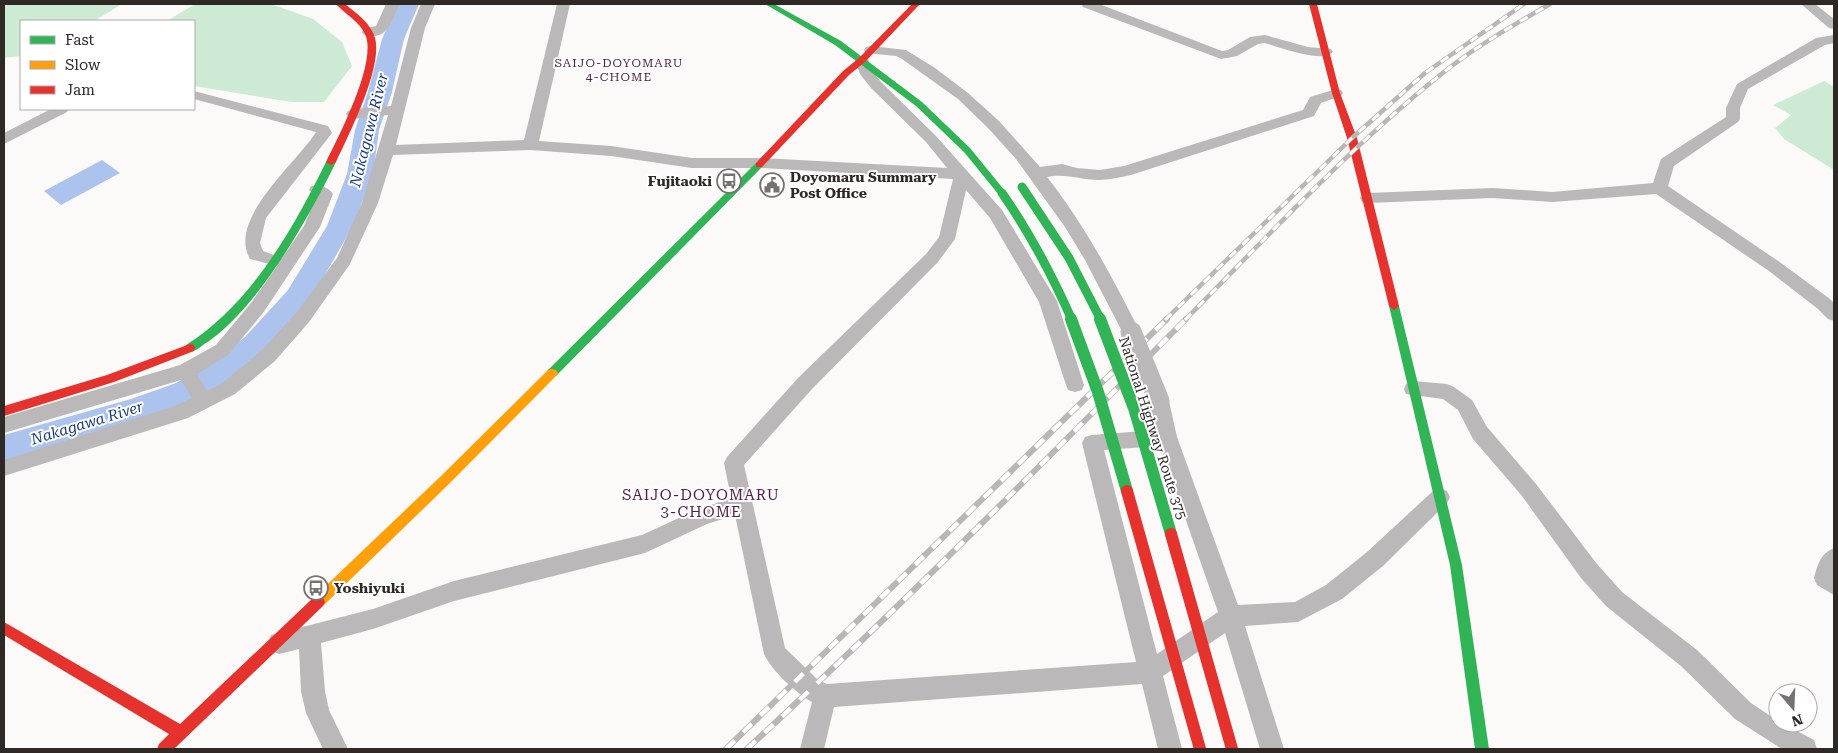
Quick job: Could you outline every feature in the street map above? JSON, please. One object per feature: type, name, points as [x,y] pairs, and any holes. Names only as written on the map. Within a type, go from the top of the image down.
[{"type":"main road","points":[[4,411],[149,366],[203,341],[232,315],[275,260],[317,190],[357,113],[372,60],[373,45],[369,32],[357,18],[340,4]]},
{"type":"main road","points":[[769,4],[838,44],[866,52],[886,61]]},
{"type":"main road","points":[[1313,4],[1336,94],[1352,138],[1368,198],[1456,565],[1482,749]]},
{"type":"main road","points":[[164,749],[445,480],[761,163],[912,5]]},
{"type":"main road","points":[[866,52],[967,150],[1002,193],[1030,233],[1059,290],[1080,340],[1111,433],[1200,749]]},
{"type":"main road","name":"National Highway Route 375","points":[[1019,183],[1050,227],[1081,281],[1107,334],[1143,437],[1232,749]]},
{"type":"main road","points":[[4,628],[180,732]]},
{"type":"street","points":[[369,32],[382,29],[392,4]]},
{"type":"street","points":[[4,468],[157,421],[228,389],[268,356],[303,318],[344,260],[370,203],[398,110],[418,28],[428,4]]},
{"type":"street","points":[[531,145],[564,4]]},
{"type":"street","points":[[1088,4],[1221,55],[1232,53],[1256,40],[1265,40],[1307,51],[1326,52]]},
{"type":"street","points":[[1807,4],[1834,25]]},
{"type":"street","points":[[1659,188],[1667,163],[1733,119],[1732,108],[1742,87],[1821,41],[1834,39]]},
{"type":"street","points":[[1075,385],[1048,301],[996,214],[931,139],[867,74],[866,52],[903,53],[946,82],[976,107],[1036,173],[1081,237],[1109,285],[1131,332],[1159,401],[1167,437],[1231,616],[1272,749]]},
{"type":"street","points":[[1036,173],[1062,169],[1077,173],[1100,175],[1125,171],[1308,113],[1315,100],[1336,94]]},
{"type":"street","points":[[195,95],[323,129],[324,133],[258,217],[252,243],[256,255],[275,260]]},
{"type":"street","points":[[4,139],[60,110]]},
{"type":"street","points":[[357,113],[398,110]]},
{"type":"street","points":[[387,150],[531,145],[611,151],[692,163],[761,163],[962,174]]},
{"type":"street","points":[[962,174],[947,240],[932,258],[791,398],[759,432],[734,463],[775,654],[810,688],[825,696],[1150,672],[1231,616],[1298,612],[1334,592],[1375,559],[1440,497]]},
{"type":"street","points":[[1368,198],[1493,193],[1552,197],[1659,188],[1775,267],[1824,304],[1834,314]]},
{"type":"street","points":[[4,425],[187,374],[222,350],[257,308],[312,227],[325,194],[317,190]]},
{"type":"street","points":[[996,214],[1053,198]]},
{"type":"street","points":[[1048,301],[1109,285]]},
{"type":"street","points":[[187,374],[203,400]]},
{"type":"street","points":[[1413,389],[1447,392],[1465,405],[1480,433],[1530,490],[1589,570],[1614,600],[1689,658],[1743,711],[1769,729],[1805,749]]},
{"type":"street","points":[[1167,437],[1092,443],[1170,749]]},
{"type":"street","points":[[271,645],[373,619],[454,591],[645,544],[701,518],[742,504]]},
{"type":"street","points":[[1834,558],[1829,563],[1826,578],[1834,585]]},
{"type":"street","points":[[309,635],[313,691],[318,712],[336,749]]},
{"type":"street","points":[[812,749],[825,696]]},
{"type":"green space","points":[[4,4],[122,4],[96,20],[20,20],[20,56],[4,58]]},
{"type":"green space","points":[[195,4],[271,4],[313,19],[342,42],[352,66],[324,102],[291,102],[195,86],[195,20],[169,20]]},
{"type":"green space","points":[[1824,81],[1834,87],[1834,170],[1784,139],[1775,128],[1791,115],[1773,105]]},
{"type":"water","points":[[102,160],[120,173],[61,205],[44,191]]},
{"type":"waterway","name":"Nakagawa River","points":[[4,448],[132,411],[187,392],[231,364],[255,345],[298,297],[340,226],[360,174],[367,130],[380,92],[393,39],[408,4]]},
{"type":"railway","points":[[1165,320],[1352,138],[1425,73],[1524,4]]},
{"type":"railway","points":[[1185,320],[1308,195],[1405,104],[1465,56],[1550,4]]},
{"type":"railway","points":[[726,749],[1167,319]]},
{"type":"railway","points":[[747,749],[914,590],[1185,320]]},
{"type":"traffic: fast","points":[[769,4],[838,43],[919,104],[967,150],[1002,193]]},
{"type":"traffic: fast","points":[[190,348],[209,336],[230,317],[251,292],[289,237],[331,162]]},
{"type":"traffic: fast","points":[[552,373],[759,165]]},
{"type":"traffic: fast","points":[[1022,187],[1069,258],[1099,315],[1134,408],[1171,534]]},
{"type":"traffic: fast","points":[[1002,193],[1030,234],[1075,327],[1098,392],[1127,491]]},
{"type":"traffic: fast","points":[[1394,306],[1456,565],[1482,749]]},
{"type":"traffic: slow","points":[[318,602],[445,480],[552,373]]},
{"type":"traffic: jam","points":[[331,162],[359,100],[370,64],[372,49],[371,38],[366,28],[340,4]]},
{"type":"traffic: jam","points":[[759,165],[846,73],[862,60],[916,4]]},
{"type":"traffic: jam","points":[[1313,4],[1336,93],[1352,138],[1394,306]]},
{"type":"traffic: jam","points":[[4,411],[110,379],[190,348]]},
{"type":"traffic: jam","points":[[1127,491],[1200,749]]},
{"type":"traffic: jam","points":[[1171,534],[1232,749]]},
{"type":"traffic: jam","points":[[164,749],[318,602]]},
{"type":"traffic: jam","points":[[4,628],[180,732]]},
{"type":"place","name":"Fujitaoki","points":[[729,181]]},
{"type":"place","name":"Doyomaru Summary Post Office","points":[[772,185]]},
{"type":"place","name":"Yoshiyuki","points":[[316,588]]},
{"type":"district","name":"SAIJO-DOYOMARU 4-CHOME","points":[[619,70]]},
{"type":"district","name":"SAIJO-DOYOMARU 3-CHOME","points":[[701,504]]}]
